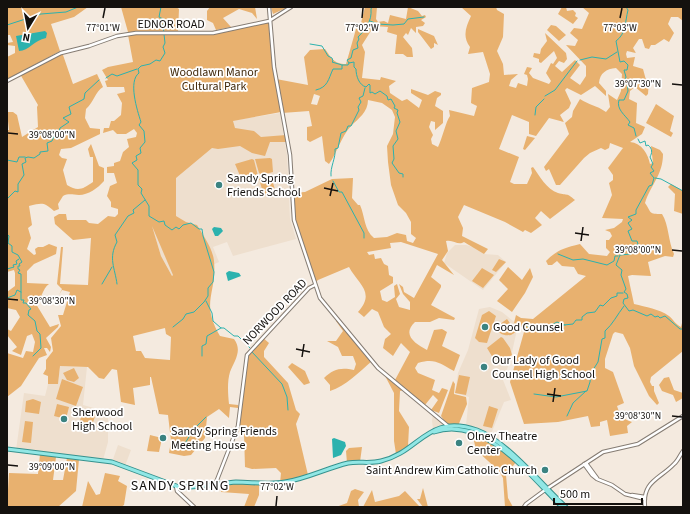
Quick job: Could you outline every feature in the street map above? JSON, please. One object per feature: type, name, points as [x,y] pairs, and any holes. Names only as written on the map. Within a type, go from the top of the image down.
[{"type":"main road","name":"NORWOOD ROAD","points":[[215,485],[238,426],[247,355],[308,289],[316,285],[294,220],[290,155],[274,67],[270,7]]},
{"type":"main road","points":[[271,20],[291,7]]},
{"type":"main road","points":[[270,13],[273,16],[278,15]]},
{"type":"main road","name":"EDNOR ROAD","points":[[7,81],[61,53],[128,34],[209,34],[271,20]]},
{"type":"main road","points":[[316,285],[322,302],[349,331],[378,368],[449,427]]},
{"type":"main road","points":[[524,506],[607,450],[638,444],[683,416]]},
{"type":"main road","points":[[7,449],[112,462],[176,486],[190,488],[235,482],[286,482],[347,464],[379,462],[391,459],[432,431],[449,427],[476,430],[493,438],[505,447],[562,507]]},
{"type":"main road","points":[[645,507],[645,498],[653,480],[676,464],[683,451]]},
{"type":"main road","points":[[585,464],[592,475],[601,481],[612,485],[627,495],[645,498]]},
{"type":"main road","points":[[176,486],[177,491],[194,507]]},
{"type":"main road","points":[[546,490],[566,507]]},
{"type":"shaded area","name":"Sandy Spring Friends School","points":[[280,113],[287,155],[290,219],[296,239],[233,256],[227,242],[213,247],[219,262],[177,281],[174,274],[172,276],[161,256],[150,220],[167,131]]},
{"type":"shaded area","points":[[455,245],[466,245],[477,248],[484,254],[498,255],[506,262],[483,290],[444,263],[447,253]]},
{"type":"shaded area","name":"Our Lady of Good Counsel High School","points":[[490,307],[502,312],[518,325],[510,361],[503,380],[511,400],[504,402],[491,434],[466,425],[469,397],[455,393],[458,373],[468,350],[479,309]]},
{"type":"shaded area","name":"Sherwood High School","points":[[60,366],[87,367],[83,405],[108,412],[108,442],[103,460],[16,450],[24,393],[45,396],[48,384],[58,384]]},
{"type":"shaded area","points":[[433,413],[445,422],[448,426],[433,429]]},
{"type":"shaded area","points":[[118,445],[131,450],[125,466],[112,462]]},
{"type":"green space","points":[[7,7],[88,7],[74,17],[51,24],[60,51],[7,80],[7,57],[15,53],[15,46],[7,45],[7,43],[13,42],[10,35],[7,35]]},
{"type":"green space","points":[[121,7],[176,7],[179,9],[178,32],[128,32]]},
{"type":"green space","points":[[210,7],[255,7],[257,19],[252,13],[239,9],[223,18],[231,27],[216,30],[213,23],[207,20],[207,11]]},
{"type":"green space","points":[[271,7],[288,7],[273,14]]},
{"type":"green space","name":"Woodlawn Manor Cultural Park","points":[[365,7],[377,7],[376,19],[378,22],[384,21],[388,23],[390,15],[406,19],[408,7],[418,11],[422,16],[425,15],[426,17],[421,20],[425,23],[423,26],[416,27],[416,33],[411,28],[408,35],[406,33],[403,37],[412,48],[413,57],[407,57],[403,54],[395,54],[397,35],[387,32],[388,27],[374,26],[362,45],[365,52],[362,78],[380,80],[381,77],[396,81],[389,86],[390,93],[402,101],[407,99],[419,108],[422,100],[411,93],[411,89],[428,95],[435,91],[441,93],[441,95],[437,98],[435,106],[443,111],[443,123],[435,130],[435,122],[431,121],[429,127],[433,135],[431,139],[432,144],[438,147],[450,116],[449,110],[474,116],[477,106],[471,103],[472,88],[489,82],[490,74],[483,52],[468,54],[470,47],[465,35],[471,16],[461,7],[496,7],[497,10],[504,14],[503,37],[497,51],[503,64],[504,75],[518,74],[511,80],[509,86],[516,88],[518,83],[527,86],[527,75],[524,74],[527,67],[532,68],[529,73],[533,78],[549,84],[551,81],[546,73],[551,63],[553,64],[557,58],[554,51],[541,63],[539,62],[539,59],[533,57],[534,53],[540,54],[541,49],[547,41],[545,33],[566,53],[567,59],[564,63],[559,61],[555,66],[562,72],[575,60],[580,65],[570,78],[580,85],[586,76],[586,66],[566,45],[575,46],[578,40],[570,33],[574,28],[582,29],[589,13],[582,7],[683,7],[683,21],[678,17],[671,17],[668,24],[674,33],[669,42],[664,39],[655,45],[651,45],[649,49],[645,48],[642,39],[639,39],[633,48],[636,53],[627,51],[626,54],[627,58],[635,57],[633,66],[643,69],[646,80],[649,80],[648,94],[646,96],[635,87],[630,91],[629,99],[637,103],[636,123],[645,127],[642,134],[630,142],[638,144],[644,150],[648,156],[650,164],[653,163],[651,146],[660,150],[663,154],[659,174],[645,203],[654,214],[662,214],[666,223],[674,254],[673,257],[665,256],[648,262],[651,276],[628,276],[634,304],[652,308],[661,312],[669,316],[677,325],[681,327],[683,319],[683,351],[651,377],[650,382],[652,386],[654,386],[654,391],[659,403],[657,405],[649,396],[634,366],[630,348],[623,334],[615,332],[613,334],[605,359],[605,368],[613,372],[624,403],[617,406],[619,412],[624,418],[632,422],[627,426],[628,433],[610,436],[607,420],[600,422],[600,426],[591,427],[588,416],[558,422],[524,424],[510,382],[524,332],[522,327],[514,323],[516,315],[521,318],[533,319],[586,276],[578,274],[574,267],[562,266],[557,261],[552,265],[548,265],[546,261],[561,250],[580,244],[589,254],[607,256],[610,252],[606,248],[606,240],[609,240],[612,236],[610,232],[605,230],[614,228],[622,222],[623,219],[602,218],[612,195],[609,183],[613,180],[613,175],[608,168],[623,148],[610,143],[609,148],[605,150],[601,148],[590,153],[560,185],[556,185],[549,169],[546,171],[544,167],[569,134],[565,123],[572,117],[573,111],[580,99],[606,112],[610,107],[608,94],[617,100],[621,91],[622,74],[616,68],[609,69],[602,74],[599,83],[606,91],[606,96],[595,86],[581,95],[567,88],[565,90],[571,103],[569,108],[560,115],[564,122],[549,118],[536,136],[529,134],[529,122],[512,115],[499,149],[519,157],[510,182],[514,184],[527,184],[532,173],[531,168],[533,167],[550,189],[558,193],[568,195],[575,200],[550,219],[541,211],[535,218],[542,225],[531,233],[525,230],[523,232],[505,222],[464,205],[458,217],[463,228],[462,236],[488,249],[484,254],[464,242],[460,243],[446,241],[448,251],[442,260],[454,275],[437,265],[431,277],[441,285],[441,287],[431,305],[455,318],[454,320],[439,318],[430,322],[415,322],[409,331],[412,339],[427,350],[434,330],[442,329],[447,332],[442,346],[460,355],[454,371],[433,361],[418,363],[415,368],[418,373],[435,380],[432,390],[439,393],[442,388],[448,390],[439,413],[431,410],[438,400],[433,395],[425,405],[404,390],[400,391],[399,411],[409,427],[408,446],[396,454],[394,441],[394,393],[383,372],[395,380],[410,352],[401,343],[393,356],[383,348],[385,339],[391,334],[384,327],[378,312],[372,309],[364,317],[358,312],[365,299],[364,288],[349,267],[318,280],[314,284],[296,228],[292,193],[305,192],[332,179],[353,178],[352,198],[358,205],[360,205],[366,227],[371,235],[374,238],[387,237],[397,233],[406,235],[407,241],[413,243],[416,238],[411,234],[411,222],[406,213],[398,205],[391,185],[387,146],[393,134],[395,117],[392,110],[382,103],[368,100],[368,104],[364,112],[348,130],[329,164],[325,161],[322,136],[310,142],[307,140],[307,127],[312,126],[309,111],[281,112],[233,121],[235,128],[254,131],[261,137],[286,135],[288,142],[270,142],[265,156],[252,153],[240,146],[218,149],[212,148],[176,178],[176,216],[186,222],[197,225],[212,252],[214,272],[210,306],[214,324],[220,336],[234,339],[238,348],[237,356],[229,376],[228,388],[229,404],[238,405],[238,408],[230,407],[229,418],[219,409],[207,417],[205,438],[191,455],[184,456],[169,453],[171,441],[168,415],[159,414],[151,377],[150,385],[133,388],[135,405],[121,402],[117,370],[112,369],[104,379],[99,378],[88,367],[60,366],[58,384],[48,384],[48,376],[43,374],[46,369],[46,360],[53,351],[51,338],[61,326],[58,315],[63,315],[70,292],[62,290],[59,295],[62,289],[57,284],[61,247],[63,247],[60,284],[88,285],[91,238],[73,240],[55,224],[54,217],[59,214],[66,214],[67,220],[86,220],[89,223],[98,224],[108,216],[115,217],[118,214],[118,209],[111,207],[111,202],[107,196],[110,186],[117,183],[114,173],[107,173],[107,167],[114,166],[114,163],[120,161],[123,152],[129,147],[127,139],[136,137],[137,133],[134,129],[126,134],[117,134],[113,130],[103,133],[104,128],[109,128],[111,121],[114,121],[121,115],[122,103],[117,94],[125,92],[124,87],[107,87],[105,81],[108,80],[102,70],[108,67],[133,62],[128,35],[139,33],[209,34],[269,21],[276,79],[308,85],[304,57],[310,50],[325,49],[335,61],[346,64],[356,29],[361,23]],"holes":[[[314,94],[320,96],[317,105],[311,104]],[[152,226],[173,275],[172,276],[161,256]],[[401,242],[438,254],[414,298],[404,292],[403,287],[399,284],[403,294],[410,302],[410,310],[399,307],[396,299],[400,294],[397,284],[394,286],[395,297],[387,302],[382,300],[380,291],[393,283],[393,277],[389,275],[388,266],[384,264],[381,258],[375,259],[374,254],[369,255],[367,252],[391,248],[390,243]],[[165,328],[166,334],[171,337],[170,360],[145,358],[141,351],[136,351],[133,336]]]},
{"type":"green space","points":[[562,7],[566,7],[567,11],[573,10],[576,13],[575,16],[578,18],[573,24],[558,14]]},
{"type":"green space","points":[[551,25],[556,26],[566,35],[559,41],[547,30]]},
{"type":"green space","points":[[418,29],[434,36],[438,45],[434,43],[434,47],[431,49],[418,32]]},
{"type":"green space","points":[[57,55],[63,55],[73,84],[97,74],[103,87],[86,109],[85,118],[90,128],[100,129],[100,134],[71,148],[61,149],[59,155],[62,158],[67,159],[63,170],[67,185],[80,189],[93,182],[93,157],[90,157],[88,149],[91,144],[99,166],[104,168],[104,181],[96,189],[86,194],[69,194],[63,196],[58,204],[59,209],[54,211],[43,204],[29,206],[32,225],[28,228],[31,238],[27,249],[34,255],[36,254],[35,249],[38,247],[43,247],[49,244],[57,247],[56,254],[34,264],[27,271],[27,283],[49,284],[36,304],[50,327],[59,324],[58,327],[46,338],[51,347],[50,352],[47,348],[44,348],[47,355],[39,358],[21,386],[7,397],[7,353],[23,358],[26,351],[33,352],[35,342],[32,334],[27,336],[21,355],[12,351],[17,347],[7,335],[7,329],[11,331],[20,317],[16,310],[7,308],[7,292],[15,286],[15,273],[14,270],[7,272],[7,130],[9,130],[7,112],[13,112],[17,115],[22,137],[38,127],[38,105],[20,74]]},
{"type":"green space","points":[[656,104],[674,116],[670,131],[673,133],[671,137],[646,123]]},
{"type":"green space","points":[[527,136],[535,138],[525,150],[523,149]]},
{"type":"green space","points":[[252,159],[254,160],[258,176],[248,180],[241,178],[235,164]]},
{"type":"green space","points":[[255,159],[272,159],[273,172],[262,175],[259,173]]},
{"type":"green space","points":[[271,176],[276,193],[264,196],[259,179]]},
{"type":"green space","points":[[671,184],[683,191],[683,214],[674,211],[675,194],[668,187]]},
{"type":"green space","points":[[499,259],[506,262],[496,272],[492,270]]},
{"type":"green space","points":[[508,267],[522,280],[530,268],[533,277],[525,293],[512,312],[497,301],[508,289],[499,280]]},
{"type":"green space","points":[[482,268],[494,275],[483,288],[472,281]]},
{"type":"green space","points":[[489,311],[496,316],[487,343],[479,342],[475,338],[482,315]]},
{"type":"green space","points":[[338,318],[362,346],[372,361],[347,382],[330,391],[330,385],[324,378],[338,370],[354,370],[356,364],[353,356],[342,356],[338,347],[327,341],[336,341],[343,331],[336,321]]},
{"type":"green space","points":[[507,319],[516,332],[511,335],[502,334],[496,327]]},
{"type":"green space","points":[[262,337],[269,343],[264,351],[264,357],[288,383],[296,410],[300,414],[296,424],[308,475],[280,483],[281,473],[276,468],[252,469],[245,467],[244,434],[236,430],[246,358]]},
{"type":"green space","points":[[501,337],[510,348],[512,355],[503,360],[493,358],[487,348]]},
{"type":"green space","points":[[292,363],[305,371],[310,383],[304,385],[288,367]]},
{"type":"green space","points":[[74,368],[79,378],[74,382],[67,380],[63,373]]},
{"type":"green space","points":[[459,375],[470,377],[466,395],[455,393]]},
{"type":"green space","points":[[669,377],[674,390],[683,393],[683,398],[676,402],[673,395],[662,391],[659,385],[664,378]]},
{"type":"green space","points":[[62,379],[83,387],[76,406],[56,399]]},
{"type":"green space","points":[[453,381],[455,384],[454,394],[466,397],[467,404],[458,426],[448,426],[441,416]]},
{"type":"green space","points":[[33,399],[41,402],[39,414],[25,412],[26,401]]},
{"type":"green space","points":[[57,404],[69,407],[66,419],[54,416]]},
{"type":"green space","points":[[489,406],[498,409],[492,428],[483,426]]},
{"type":"green space","points":[[85,412],[96,414],[92,425],[80,421],[82,413]]},
{"type":"green space","points":[[25,421],[33,422],[31,443],[22,442]]},
{"type":"green space","points":[[472,432],[485,437],[516,462],[506,475],[508,498],[513,507],[505,507],[503,478],[499,471],[476,450]]},
{"type":"green space","points":[[150,435],[162,438],[159,452],[147,451]]},
{"type":"green space","points":[[362,447],[360,462],[347,463],[346,451],[349,448]]},
{"type":"green space","points":[[40,454],[56,457],[53,480],[63,480],[67,458],[79,459],[76,491],[58,507],[7,507],[9,473],[38,474]]},
{"type":"green space","points":[[105,473],[120,476],[118,481],[127,486],[124,505],[121,507],[82,507],[88,481],[96,495],[100,494]]},
{"type":"green space","points":[[259,483],[259,495],[254,507],[244,507],[249,494],[221,492],[223,484]]},
{"type":"green space","points":[[423,488],[428,507],[423,507],[417,499],[420,499]]},
{"type":"green space","points":[[355,489],[364,492],[358,500],[359,507],[336,507],[347,503],[351,491]]},
{"type":"green space","points":[[372,490],[375,502],[399,496],[405,491],[420,507],[363,507]]},
{"type":"water","points":[[45,31],[47,33],[46,38],[38,41],[23,51],[19,51],[16,36]]},
{"type":"water","points":[[214,227],[221,228],[223,231],[218,236],[215,236],[212,229]]},
{"type":"water","points":[[229,271],[239,273],[241,276],[228,281],[226,273]]},
{"type":"water","points":[[334,438],[345,442],[346,446],[341,455],[333,458],[332,439]]},
{"type":"waterway","points":[[7,25],[41,14],[66,12],[78,7]]},
{"type":"waterway","points":[[161,7],[159,17],[165,20],[163,25],[165,43],[163,47],[165,53],[160,61],[156,60],[150,64],[141,66],[138,69],[139,73],[134,82],[134,96],[141,122],[139,125],[144,131],[145,142],[140,148],[141,153],[136,156],[137,160],[132,163],[138,170],[138,185],[142,189],[141,193],[149,206],[149,216],[159,222],[164,221],[165,225],[172,230],[176,227],[179,229],[183,225],[191,223],[199,229],[202,229],[214,272],[213,282],[208,288],[208,296],[204,302],[194,312],[186,314],[183,319],[173,327]]},
{"type":"waterway","points":[[372,7],[371,17],[368,24],[358,37],[358,48],[353,50],[351,58],[347,60],[349,63],[354,62],[358,80],[366,87],[369,84],[370,85],[370,93],[372,92],[375,94],[380,91],[387,96],[388,100],[391,99],[395,106],[394,108],[398,110],[397,113],[400,122],[396,131],[398,139],[393,146],[394,159],[392,163],[399,173],[403,174],[403,177]]},
{"type":"waterway","points":[[626,7],[628,10],[625,27],[622,35],[616,41],[620,62],[624,61],[628,65],[627,70],[624,70],[626,77],[624,83],[627,83],[628,91],[624,100],[619,100],[618,103],[620,109],[630,122],[628,125],[634,128],[636,136]]},
{"type":"waterway","points":[[370,21],[378,24],[393,25],[404,24],[408,19],[424,17]]},
{"type":"waterway","points":[[310,44],[322,46],[328,56],[332,58],[332,62],[342,65]]},
{"type":"waterway","points":[[580,60],[592,57],[606,59],[617,52]]},
{"type":"waterway","points":[[545,96],[555,90],[577,61]]},
{"type":"waterway","points":[[316,90],[325,85],[329,80],[333,69],[342,69],[342,65],[348,65],[349,63]]},
{"type":"waterway","points":[[106,78],[112,74],[117,76],[137,69]]},
{"type":"waterway","points":[[7,199],[15,191],[18,192],[18,184],[24,175],[22,164],[26,162],[25,158],[34,158],[40,154],[40,152],[48,151],[47,143],[52,141],[55,134],[59,132],[60,128],[69,122],[63,118],[71,114],[69,107],[84,99],[85,93],[99,80]]},
{"type":"waterway","points":[[331,176],[335,149],[338,148],[341,133],[346,131],[348,126],[351,126],[359,110],[358,107],[361,102],[359,98],[363,96],[365,88]]},
{"type":"waterway","points":[[535,115],[536,107],[544,99]]},
{"type":"waterway","points":[[638,139],[640,143],[645,141],[646,146],[650,146],[652,152],[650,157],[653,164],[651,167],[654,171],[650,173],[654,178],[652,185],[649,186],[636,210],[636,214],[628,217],[632,220],[628,223],[632,229],[628,231],[632,241],[637,241],[638,244],[632,248],[631,254],[620,255],[616,265],[622,270],[621,275],[626,289],[624,292],[627,294],[628,298],[624,299],[623,303],[629,311],[633,310],[647,316],[651,314],[660,318],[665,316],[680,329],[683,329]]},
{"type":"waterway","points":[[7,160],[17,162],[19,157],[25,157]]},
{"type":"waterway","points":[[655,178],[661,179],[683,191]]},
{"type":"waterway","points":[[333,181],[339,192],[342,192],[364,233],[364,238]]},
{"type":"waterway","points":[[117,284],[113,263],[113,253],[117,242],[115,235],[128,216],[134,213],[133,210],[145,200]]},
{"type":"waterway","points":[[7,234],[9,236],[8,243],[12,246],[12,252],[18,255],[22,262],[19,264],[20,266],[18,266],[18,269],[20,270],[18,273],[21,274],[21,300],[24,300],[23,303],[26,303],[31,309],[29,310],[28,315],[35,321],[37,331],[40,334],[41,348],[33,356]]},
{"type":"waterway","points":[[558,254],[573,260],[583,259],[607,265],[614,261],[615,256],[618,256]]},
{"type":"waterway","points":[[7,269],[14,267],[13,265],[17,264],[16,261],[19,259]]},
{"type":"waterway","points":[[102,284],[112,267]]},
{"type":"waterway","points":[[7,298],[15,295],[17,290],[21,292]]},
{"type":"waterway","points":[[557,332],[564,325],[573,324],[576,320],[582,320],[582,317],[587,313],[595,312],[600,305],[603,306],[611,298],[617,296],[617,293],[623,293]]},
{"type":"waterway","points":[[206,301],[212,313],[213,321],[234,336],[238,336],[250,348]]},
{"type":"waterway","points":[[534,394],[556,397],[587,391],[591,373],[598,362],[602,339],[605,338],[605,331],[624,306]]},
{"type":"waterway","points":[[527,326],[546,328],[557,322],[565,325]]},
{"type":"waterway","points":[[202,356],[202,346],[206,344],[207,336],[221,328]]},
{"type":"waterway","points":[[252,352],[282,384],[287,397],[288,410]]},
{"type":"waterway","points":[[567,416],[573,403],[586,391]]},
{"type":"waterway","points":[[184,445],[192,432],[192,429],[206,417]]},
{"type":"place","name":"Sandy Spring Friends School","points":[[219,185]]},
{"type":"place","name":"Good Counsel","points":[[485,327]]},
{"type":"place","name":"Our Lady of Good Counsel High School","points":[[484,367]]},
{"type":"place","name":"Sherwood High School","points":[[64,419]]},
{"type":"place","name":"Sandy Spring Friends Meeting House","points":[[163,438]]},
{"type":"place","name":"Olney Theatre Center","points":[[459,443]]},
{"type":"place","name":"Saint Andrew Kim Catholic Church","points":[[545,470]]},
{"type":"district","name":"SANDY SPRING","points":[[180,486]]}]
